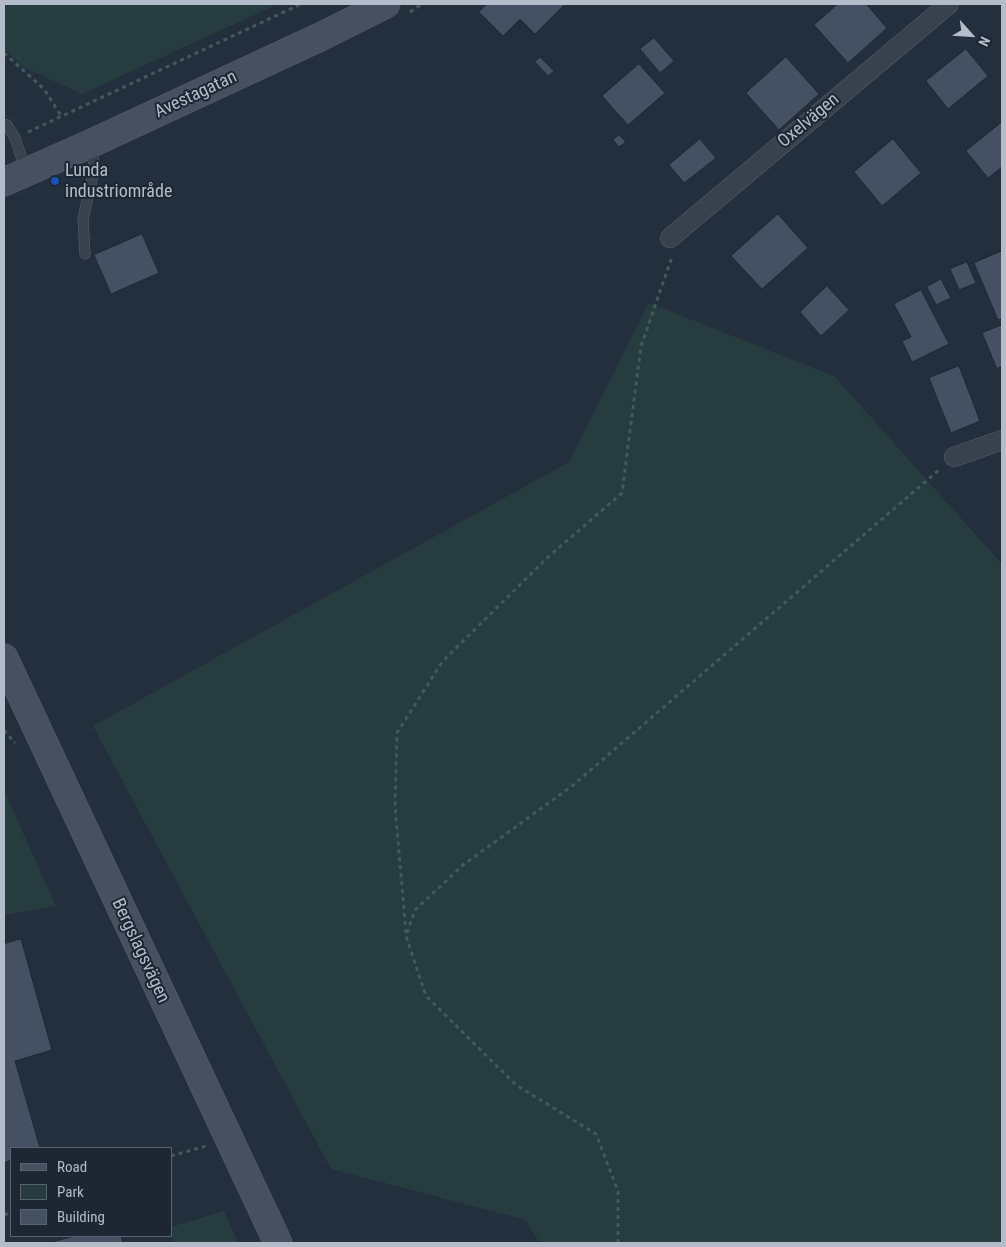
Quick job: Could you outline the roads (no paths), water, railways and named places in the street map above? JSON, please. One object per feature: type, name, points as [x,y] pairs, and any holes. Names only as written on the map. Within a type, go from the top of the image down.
[{"type":"main road","name":"Avestagatan","points":[[15,177],[320,37],[386,4]]},
{"type":"main road","name":"Bergslagsvägen","points":[[4,658],[278,1243]]},
{"type":"street","name":"Oxelvägen","points":[[670,238],[949,4]]},
{"type":"street","points":[[954,457],[1002,440]]},
{"type":"lane","points":[[4,124],[7,125],[14,138],[15,177]]},
{"type":"lane","points":[[85,254],[83,219],[94,170],[92,143]]},
{"type":"place","name":"Lunda industriområde","points":[[55,181]]}]
